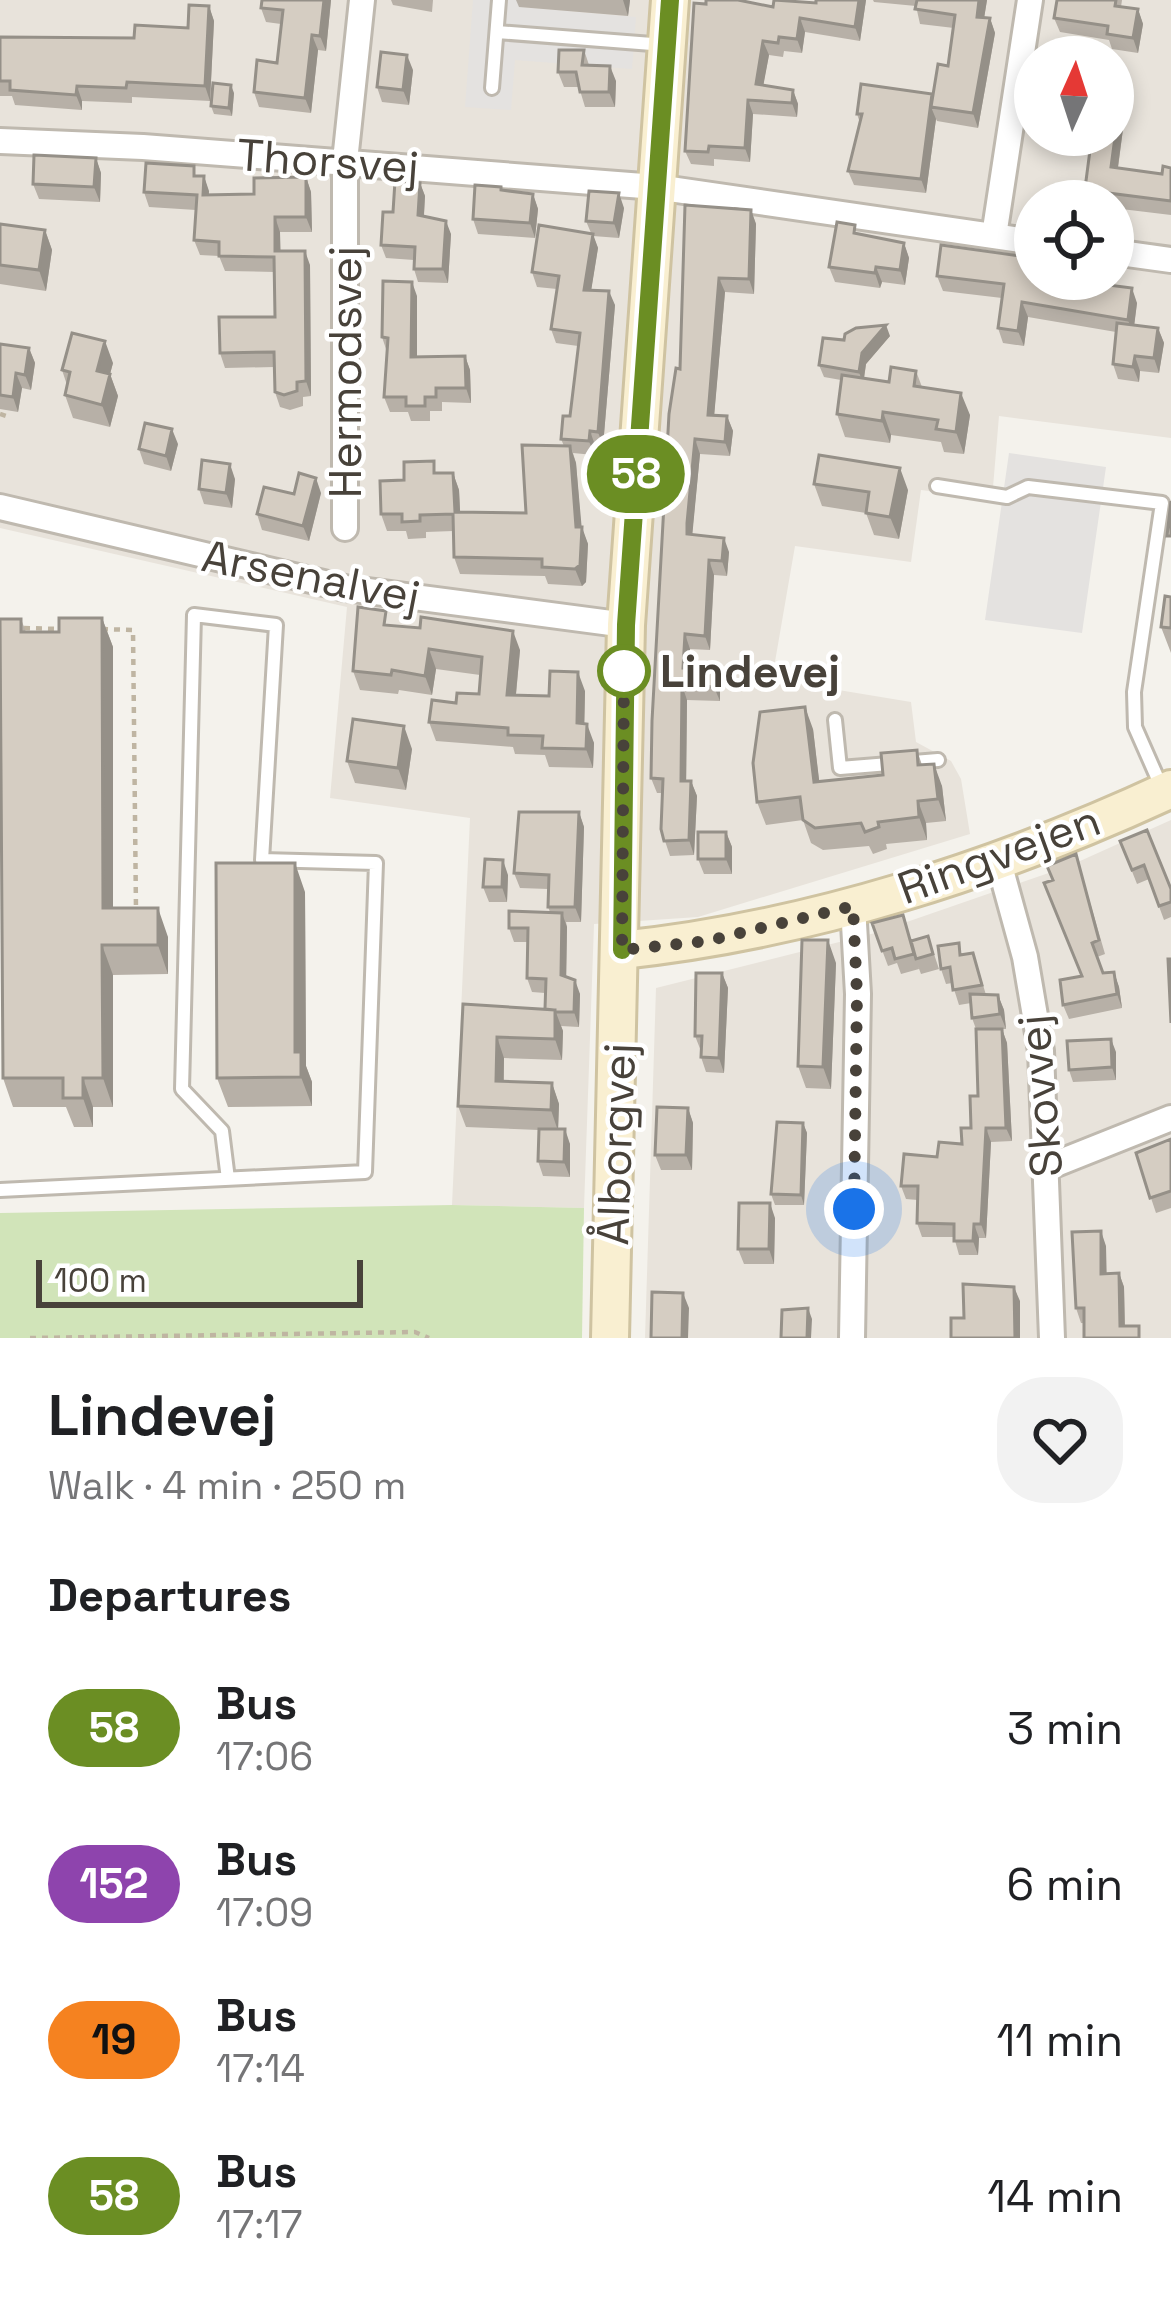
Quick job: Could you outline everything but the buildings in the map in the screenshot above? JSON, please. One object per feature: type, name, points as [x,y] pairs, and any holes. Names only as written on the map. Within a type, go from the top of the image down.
[{"type":"street","name":"Hermodsvej","points":[[345,528],[345,161],[362,0]]},
{"type":"street","name":"Ålborgvej","points":[[610,1338],[626,625],[670,0]]},
{"type":"street","points":[[994,236],[1030,0]]},
{"type":"street","name":"Thorsvej","points":[[0,142],[143,147],[656,187]]},
{"type":"street","points":[[656,187],[1014,239]]},
{"type":"street","points":[[1134,255],[1171,260]]},
{"type":"street","name":"Arsenalvej","points":[[0,507],[345,588],[626,625]]},
{"type":"street","name":"Ringvejen","points":[[622,950],[707,941],[853,906],[998,859],[1167,791]]},
{"type":"street","name":"Skovvej","points":[[998,859],[1025,957],[1041,1051],[1052,1338]]},
{"type":"street","points":[[851,1338],[857,994],[853,906]]},
{"type":"street","points":[[1048,1167],[1171,1118]]},
{"type":"lane","points":[[492,88],[499,0]]},
{"type":"lane","points":[[497,32],[666,45]]},
{"type":"lane","name":"Ringvejen","points":[[937,486],[1007,497],[1028,487],[1162,503],[1134,692],[1136,727],[1167,791]]},
{"type":"lane","points":[[0,1190],[228,1179],[365,1172],[376,862],[262,860],[276,626],[194,615],[182,1089],[222,1131],[228,1179]]},
{"type":"lane","points":[[836,720],[840,768],[938,760]]},
{"type":"path","points":[[22,628],[67,629]]},
{"type":"path","points":[[89,629],[133,630],[136,930]]},
{"type":"path","points":[[30,1338],[415,1332],[429,1338]]},
{"type":"shaded area","points":[[0,0],[1171,0],[1171,438],[999,416],[992,499],[921,490],[911,562],[795,546],[772,679],[911,702],[916,742],[951,761],[961,779],[970,834],[698,917],[594,924],[584,1208],[452,1205],[470,818],[330,798],[347,607],[0,528]]},
{"type":"shaded area","points":[[473,0],[519,0],[520,7],[636,17],[632,69],[515,60],[511,110],[465,107]]},
{"type":"shaded area","points":[[1009,453],[1106,467],[1082,633],[985,620]]},
{"type":"shaded area","points":[[1171,820],[1171,1338],[645,1338],[656,988],[875,933],[1069,866]]},
{"type":"green space","points":[[452,1205],[584,1208],[582,1338],[0,1338],[0,1213]]},
{"type":"bus line","name":"58","points":[[622,950],[626,625],[670,0]]},
{"type":"place","name":"Lindevej","points":[[624,671]]},
{"type":"route","points":[[624,671],[624,665],[622,950],[707,941],[853,906],[857,994],[854,1209]]}]
